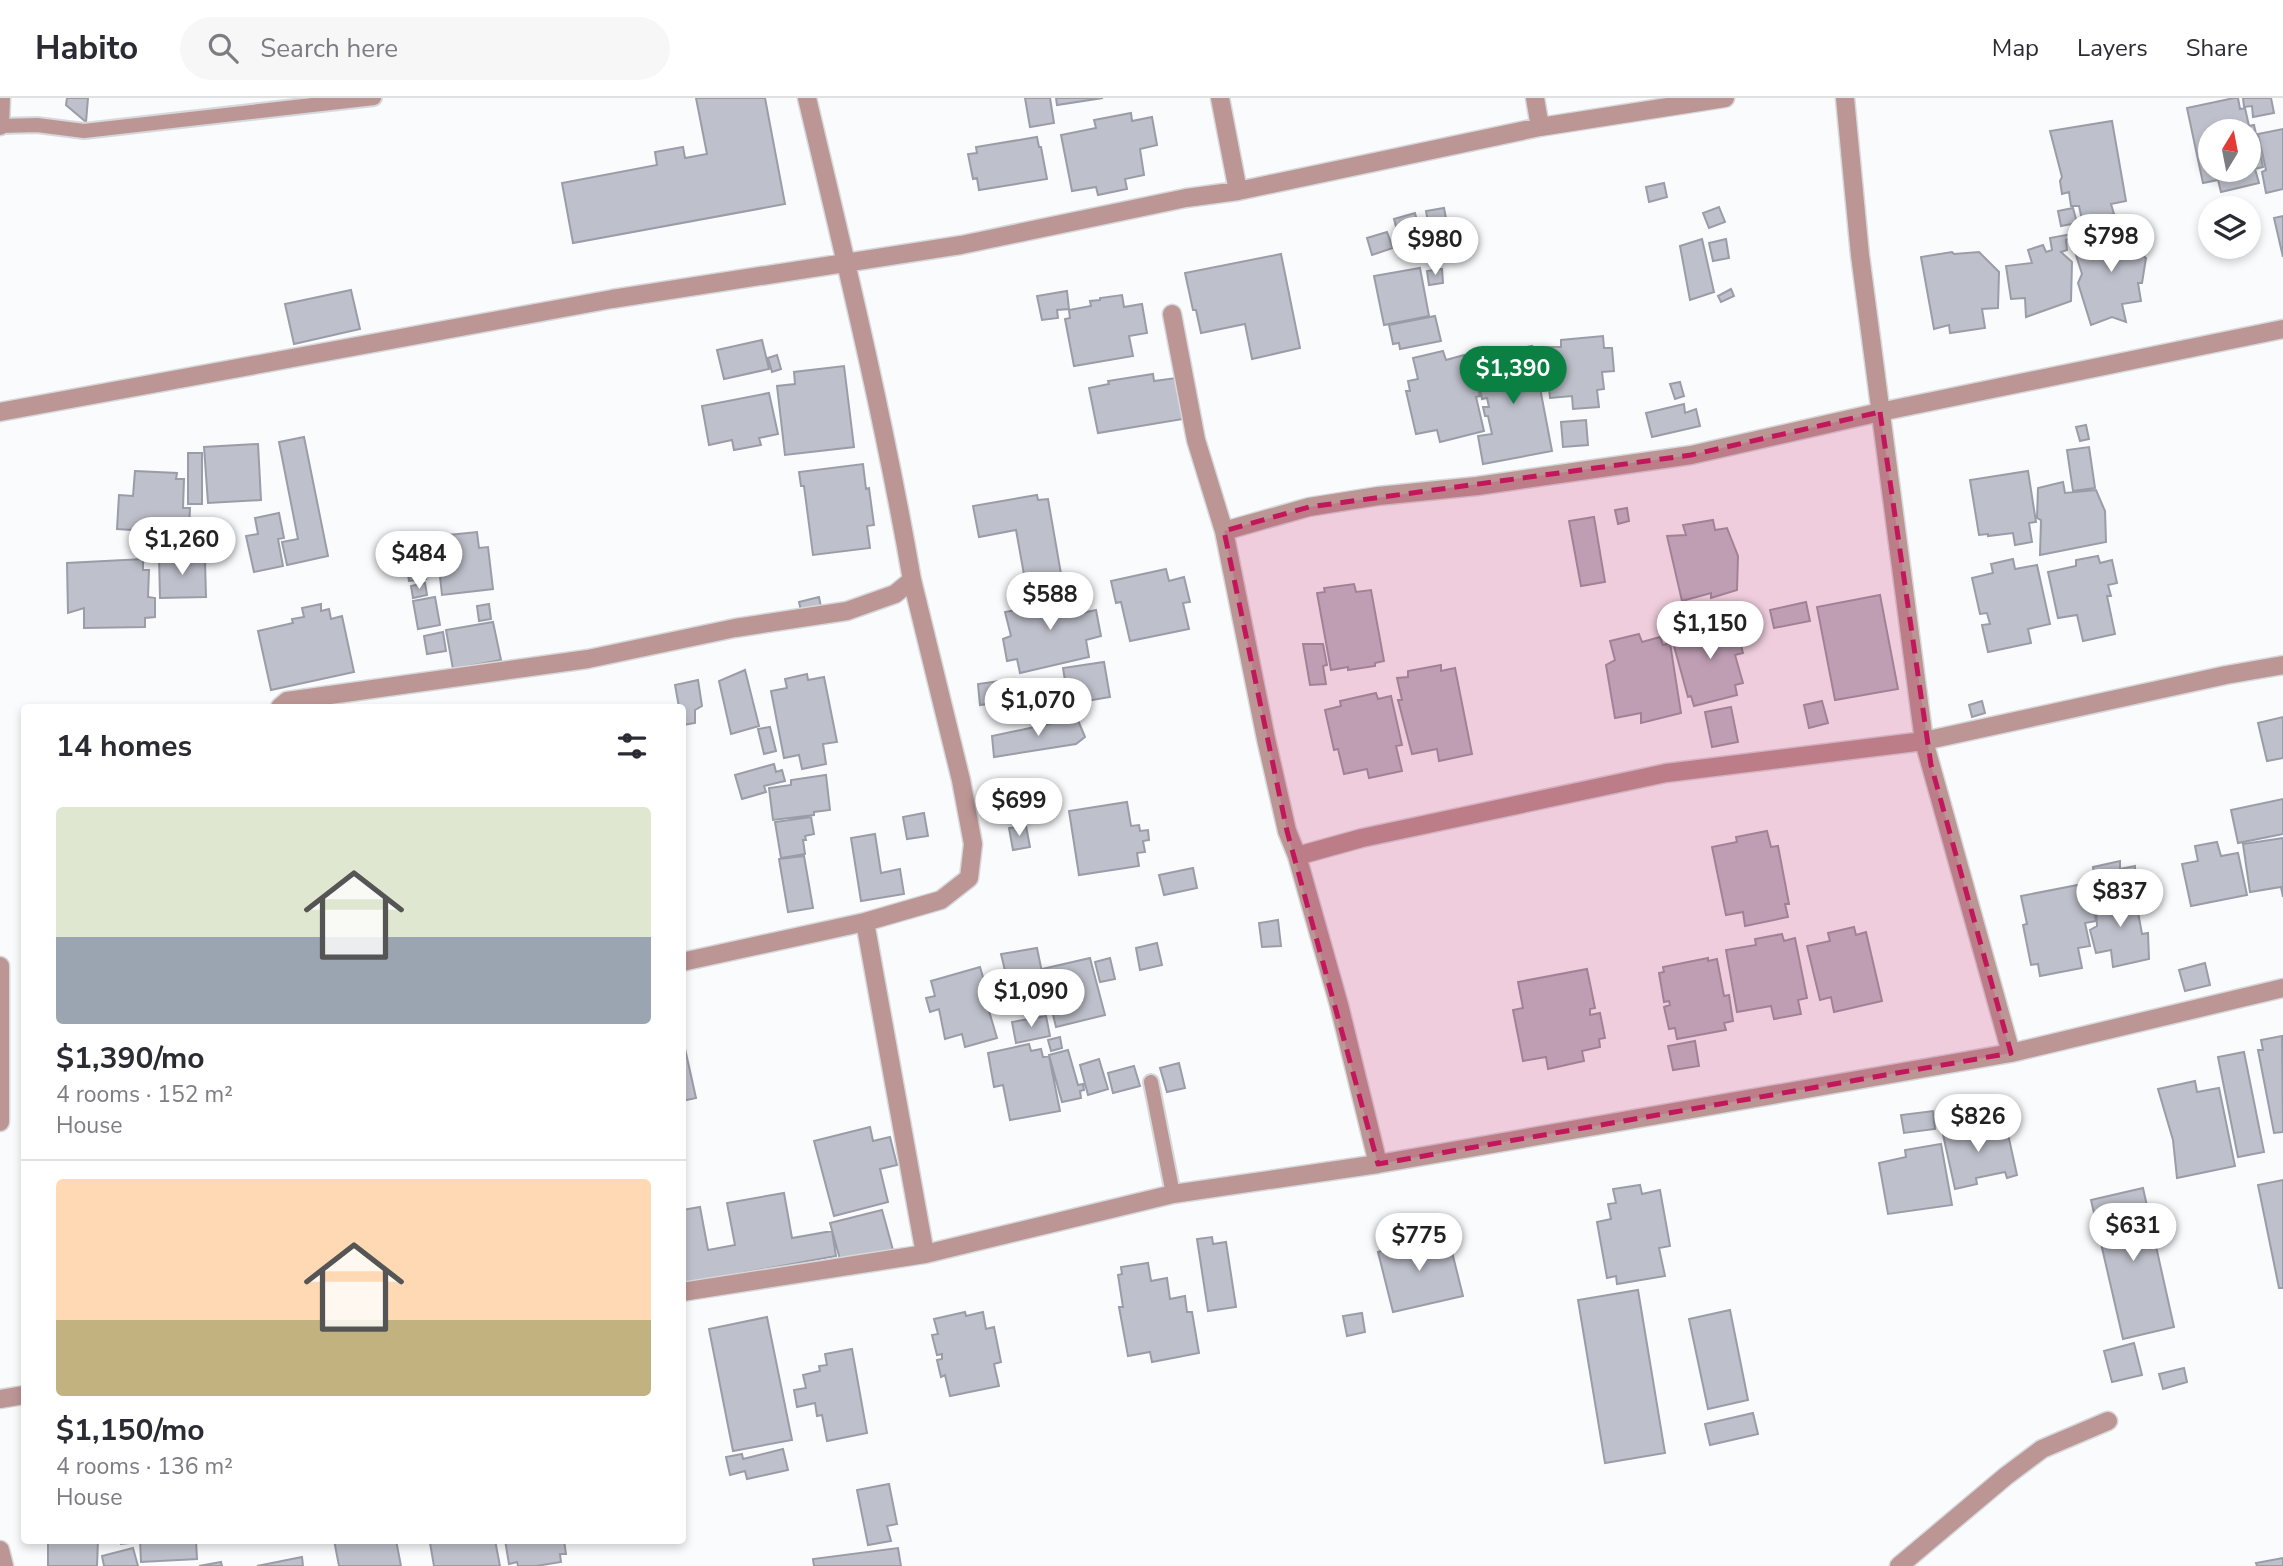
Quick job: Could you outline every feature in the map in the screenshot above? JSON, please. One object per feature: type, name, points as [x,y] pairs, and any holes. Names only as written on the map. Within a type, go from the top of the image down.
[{"type":"street","points":[[0,126],[1,98]]},
{"type":"street","points":[[686,961],[865,922],[942,900],[969,878],[973,844],[961,780],[912,580],[902,521],[846,262],[807,98]]},
{"type":"street","points":[[1220,98],[1238,191]]},
{"type":"street","points":[[1535,98],[1540,127]]},
{"type":"street","points":[[0,412],[612,299],[961,245],[1186,198],[1238,191],[1540,127],[1725,98]]},
{"type":"street","points":[[1845,98],[1860,256],[1924,741],[2011,1053]]},
{"type":"street","points":[[1172,314],[1196,439],[1224,531],[1287,831],[1297,856],[1354,1061],[1378,1164]]},
{"type":"street","points":[[1224,531],[1309,507],[1691,455],[1880,412],[2283,329]]},
{"type":"street","points":[[284,704],[287,701],[588,659],[735,628],[847,611],[895,594],[912,580]]},
{"type":"street","points":[[1297,856],[1375,835],[1666,773],[1924,741],[2283,665]]},
{"type":"street","points":[[865,922],[925,1254]]},
{"type":"street","points":[[0,966],[0,1122]]},
{"type":"street","points":[[686,1291],[925,1254],[1173,1194],[1378,1164],[2011,1053],[2283,988]]},
{"type":"street","points":[[0,1399],[21,1396]]},
{"type":"street","points":[[1899,1566],[2006,1476],[2042,1450],[2108,1421]]},
{"type":"street","points":[[0,1550],[4,1566]]},
{"type":"lane","points":[[0,126],[37,125],[84,131],[374,98]]},
{"type":"lane","points":[[1151,1082],[1173,1194]]},
{"type":"highlighted area","points":[[1880,412],[1931,765],[2011,1053],[1378,1164],[1287,831],[1224,531],[1309,507],[1691,455]]},
{"type":"building","points":[[67,98],[88,98],[86,122],[66,105]]},
{"type":"building","points":[[696,98],[765,98],[785,204],[573,243],[562,183],[657,165],[655,152],[683,147],[685,158],[707,154]]},
{"type":"building","points":[[1025,98],[1050,98],[1054,123],[1030,127]]},
{"type":"building","points":[[1056,98],[1103,98],[1057,105]]},
{"type":"building","points":[[2238,98],[2240,109],[2245,108],[2247,119],[2198,119],[2198,160],[2187,108]]},
{"type":"building","points":[[2243,98],[2271,98],[2274,113],[2253,117],[2252,106],[2244,107]]},
{"type":"building","points":[[1131,113],[1132,121],[1152,117],[1157,145],[1140,149],[1144,175],[1125,179],[1127,189],[1098,195],[1096,187],[1072,191],[1061,135],[1096,128],[1094,120]]},
{"type":"building","points":[[2112,121],[2126,201],[2111,204],[2114,214],[2082,220],[2079,206],[2071,206],[2069,192],[2062,194],[2062,177],[2050,131]]},
{"type":"building","points":[[2283,129],[2283,189],[2266,193],[2262,172],[2266,170],[2261,133]]},
{"type":"building","points":[[1037,137],[1047,179],[979,190],[977,178],[973,179],[968,154],[977,153],[976,147]]},
{"type":"building","points":[[2218,182],[2259,183],[2221,192]]},
{"type":"building","points":[[1664,183],[1667,197],[1649,202],[1646,187]]},
{"type":"building","points":[[1719,207],[1725,222],[1709,228],[1703,213]]},
{"type":"building","points":[[1444,208],[1450,240],[1432,243],[1426,211]]},
{"type":"building","points":[[2073,208],[2077,223],[2061,226],[2058,211]]},
{"type":"building","points":[[1415,213],[1420,233],[1399,238],[1394,219]]},
{"type":"building","points":[[2283,216],[2283,257],[2274,218]]},
{"type":"building","points":[[2124,219],[2136,251],[2146,258],[2142,283],[2138,283],[2141,301],[2122,304],[2126,322],[2112,317],[2091,325],[2078,283],[2082,274],[2075,252],[2078,247],[2112,253],[2112,234],[2099,237],[2095,225]]},
{"type":"building","points":[[1387,232],[1393,248],[1372,255],[1367,238]]},
{"type":"building","points":[[2071,234],[2073,238],[2066,240],[2067,250],[2061,252],[2072,262],[2071,301],[2026,317],[2025,298],[2011,299],[2006,266],[2032,263],[2028,250],[2043,245],[2046,252],[2052,250],[2050,238]]},
{"type":"building","points":[[1702,239],[1714,292],[1690,300],[1680,246]]},
{"type":"building","points":[[1726,239],[1729,258],[1713,261],[1709,243]]},
{"type":"building","points":[[1952,252],[1979,252],[1999,272],[1998,308],[1982,309],[1985,328],[1950,333],[1949,325],[1934,329],[1921,257]]},
{"type":"building","points":[[1281,254],[1300,348],[1252,359],[1245,324],[1201,333],[1185,273]]},
{"type":"building","points":[[1420,268],[1429,316],[1384,325],[1374,276]]},
{"type":"building","points":[[1442,269],[1443,283],[1429,285],[1427,271]]},
{"type":"building","points":[[1731,289],[1734,296],[1721,302],[1718,296]]},
{"type":"building","points":[[351,290],[360,329],[294,344],[285,304]]},
{"type":"building","points":[[1067,291],[1069,309],[1057,310],[1058,318],[1042,320],[1037,296]]},
{"type":"building","points":[[1122,295],[1124,307],[1142,304],[1147,333],[1129,336],[1133,356],[1074,366],[1065,319],[1070,318],[1069,310],[1091,306],[1090,301],[1100,298]]},
{"type":"building","points":[[1435,316],[1441,341],[1400,349],[1399,343],[1393,344],[1389,325]]},
{"type":"building","points":[[1603,336],[1604,348],[1612,348],[1614,371],[1602,372],[1604,389],[1597,390],[1599,407],[1573,409],[1572,396],[1550,398],[1545,347],[1561,347],[1561,340]]},
{"type":"building","points":[[762,340],[769,369],[724,379],[717,350]]},
{"type":"building","points":[[1532,346],[1552,451],[1483,464],[1478,436],[1492,434],[1483,407],[1489,407],[1487,398],[1482,399],[1480,389],[1485,388],[1483,377],[1479,378],[1477,370],[1483,369],[1481,364],[1476,364],[1475,357]]},
{"type":"building","points":[[1443,351],[1446,360],[1464,355],[1465,360],[1471,359],[1480,396],[1476,397],[1484,431],[1440,442],[1437,430],[1416,434],[1406,391],[1410,391],[1408,381],[1418,379],[1413,358]]},
{"type":"building","points":[[777,355],[781,369],[772,372],[768,358]]},
{"type":"building","points":[[844,366],[854,447],[785,455],[777,386],[795,384],[794,372]]},
{"type":"building","points":[[1153,374],[1154,381],[1176,378],[1183,419],[1098,433],[1089,388],[1109,384],[1108,381]]},
{"type":"building","points":[[1680,382],[1684,396],[1675,399],[1670,384]]},
{"type":"building","points":[[769,393],[778,434],[759,438],[761,445],[734,450],[732,440],[709,445],[702,406]]},
{"type":"building","points":[[1684,404],[1685,413],[1696,409],[1700,426],[1652,437],[1646,413]]},
{"type":"building","points":[[1586,420],[1588,445],[1563,447],[1561,422]]},
{"type":"building","points":[[2086,425],[2089,439],[2080,441],[2076,427]]},
{"type":"building","points":[[304,437],[328,556],[287,565],[282,542],[298,539],[279,442]]},
{"type":"building","points":[[258,444],[261,500],[208,503],[204,447]]},
{"type":"building","points":[[2089,447],[2095,488],[2073,491],[2067,450]]},
{"type":"building","points":[[188,453],[202,453],[202,504],[188,504]]},
{"type":"building","points":[[863,464],[874,525],[867,526],[870,548],[813,555],[804,486],[801,486],[799,472]]},
{"type":"building","points":[[135,471],[177,473],[176,479],[184,479],[183,508],[190,508],[188,549],[131,547],[132,530],[117,529],[119,495],[133,496]]},
{"type":"building","points":[[2028,471],[2036,522],[2029,523],[2032,542],[2015,545],[2013,533],[1979,535],[1970,480]]},
{"type":"building","points":[[2063,482],[2065,493],[2096,490],[2105,511],[2106,542],[2040,555],[2038,488]]},
{"type":"building","points":[[1037,495],[1038,500],[1048,499],[1061,574],[1025,580],[1016,530],[979,537],[973,506]]},
{"type":"building","points":[[1627,508],[1629,521],[1618,524],[1615,510]]},
{"type":"building","points":[[279,513],[284,538],[278,539],[283,566],[254,572],[246,536],[258,534],[255,518]]},
{"type":"building","points":[[1594,517],[1605,582],[1581,586],[1569,521]]},
{"type":"building","points":[[1713,520],[1715,530],[1727,528],[1738,556],[1737,590],[1711,598],[1711,593],[1682,601],[1667,536],[1686,535],[1683,525]]},
{"type":"building","points":[[477,532],[479,548],[488,547],[493,589],[442,595],[438,558],[433,559],[431,543],[450,541],[449,535]]},
{"type":"building","points":[[420,543],[426,579],[409,581],[403,546]]},
{"type":"building","points":[[188,555],[188,561],[205,561],[206,597],[160,598],[159,556]]},
{"type":"building","points":[[2098,556],[2100,563],[2112,560],[2117,583],[2108,585],[2111,596],[2107,596],[2115,634],[2083,641],[2077,615],[2058,618],[2048,572],[2076,566],[2076,560]]},
{"type":"building","points":[[143,559],[143,570],[149,570],[148,597],[155,598],[155,617],[145,618],[145,627],[84,628],[84,608],[68,613],[67,563]]},
{"type":"building","points":[[2013,559],[2015,569],[2037,565],[2050,624],[2028,629],[2031,643],[1988,652],[1982,625],[1990,624],[1987,613],[1980,614],[1972,578],[1993,573],[1991,564]]},
{"type":"building","points":[[1166,569],[1169,581],[1184,577],[1190,602],[1183,603],[1189,629],[1130,641],[1121,602],[1116,603],[1111,581]]},
{"type":"building","points":[[425,583],[427,595],[413,598],[411,586]]},
{"type":"building","points":[[1354,584],[1356,592],[1371,590],[1384,661],[1375,663],[1375,666],[1331,670],[1317,593],[1325,592],[1324,588]]},
{"type":"building","points":[[1077,591],[1082,613],[1096,610],[1101,636],[1086,640],[1089,657],[1020,673],[1017,659],[1007,661],[1003,639],[1011,636],[1005,612],[1016,610],[1015,605]]},
{"type":"building","points":[[1880,595],[1898,689],[1835,700],[1817,607]]},
{"type":"building","points":[[435,597],[440,625],[418,629],[413,601]]},
{"type":"building","points":[[819,597],[821,607],[801,611],[799,602]]},
{"type":"building","points":[[1806,602],[1810,621],[1774,628],[1770,610]]},
{"type":"building","points":[[321,604],[321,611],[329,609],[331,619],[342,616],[354,672],[271,690],[258,631],[293,623],[292,619],[304,617],[302,608]]},
{"type":"building","points":[[489,604],[491,619],[479,621],[477,606]]},
{"type":"building","points":[[1721,618],[1723,626],[1735,623],[1743,653],[1735,655],[1743,683],[1735,685],[1737,695],[1694,706],[1691,696],[1688,697],[1674,646],[1686,643],[1682,628]]},
{"type":"building","points":[[493,622],[501,660],[453,669],[446,630]]},
{"type":"building","points":[[443,632],[446,651],[427,654],[424,636]]},
{"type":"building","points":[[1639,634],[1642,642],[1660,637],[1663,645],[1670,643],[1681,713],[1641,723],[1641,713],[1615,718],[1606,665],[1615,660],[1610,641]]},
{"type":"building","points":[[1303,644],[1323,644],[1327,665],[1323,666],[1326,684],[1310,685]]},
{"type":"building","points":[[1104,662],[1110,697],[1086,701],[1084,691],[1067,693],[1063,668]]},
{"type":"building","points":[[1441,665],[1441,671],[1455,668],[1472,754],[1439,761],[1437,749],[1412,754],[1398,700],[1402,700],[1397,678],[1408,677],[1408,671]]},
{"type":"building","points":[[745,670],[759,726],[731,734],[719,681]]},
{"type":"building","points":[[807,674],[808,680],[824,677],[837,742],[823,744],[826,764],[802,769],[799,755],[784,758],[771,691],[787,688],[785,679]]},
{"type":"building","points":[[1014,679],[1016,700],[980,705],[978,684]]},
{"type":"building","points":[[698,680],[702,706],[695,710],[695,723],[686,724],[686,704],[678,704],[675,685]]},
{"type":"building","points":[[1376,693],[1378,699],[1391,696],[1402,745],[1396,746],[1402,771],[1369,778],[1367,769],[1344,774],[1338,749],[1334,750],[1325,710],[1341,706],[1340,701]]},
{"type":"building","points":[[1822,701],[1828,723],[1809,728],[1804,705]]},
{"type":"building","points":[[1982,701],[1985,713],[1972,717],[1969,705]]},
{"type":"building","points":[[1731,707],[1738,742],[1712,747],[1705,712]]},
{"type":"building","points":[[2283,717],[2283,758],[2267,761],[2258,723]]},
{"type":"building","points":[[1077,718],[1085,737],[1076,744],[994,757],[992,736]]},
{"type":"building","points":[[770,727],[776,751],[764,754],[758,729]]},
{"type":"building","points":[[774,764],[776,772],[782,770],[785,781],[764,786],[766,792],[742,799],[735,775]]},
{"type":"building","points":[[826,775],[830,810],[814,812],[814,815],[773,820],[769,788],[791,785],[791,780]]},
{"type":"building","points":[[2283,799],[2283,834],[2238,843],[2231,810]]},
{"type":"building","points":[[1127,802],[1131,826],[1139,825],[1140,831],[1148,830],[1149,840],[1143,841],[1145,852],[1137,853],[1139,866],[1079,875],[1069,811]]},
{"type":"building","points":[[924,813],[928,836],[907,839],[903,817]]},
{"type":"building","points":[[811,817],[814,834],[805,836],[806,840],[803,840],[805,854],[781,858],[775,822]]},
{"type":"building","points":[[1026,826],[1030,847],[1013,850],[1009,828]]},
{"type":"building","points":[[1767,831],[1771,847],[1778,846],[1789,904],[1785,904],[1788,917],[1745,926],[1743,912],[1726,915],[1712,847],[1737,842],[1736,837]]},
{"type":"building","points":[[875,834],[881,873],[900,869],[904,894],[861,901],[851,838]]},
{"type":"building","points":[[2283,838],[2283,897],[2281,887],[2250,892],[2243,844]]},
{"type":"building","points":[[2217,842],[2221,856],[2238,853],[2247,895],[2191,906],[2182,864],[2198,861],[2195,846]]},
{"type":"building","points":[[804,856],[813,908],[788,912],[779,859]]},
{"type":"building","points":[[2120,861],[2120,869],[2135,866],[2135,874],[2095,880],[2093,867]]},
{"type":"building","points":[[1193,868],[1197,888],[1164,895],[1159,875]]},
{"type":"building","points":[[2088,883],[2096,921],[2085,923],[2090,946],[2078,948],[2082,968],[2040,976],[2038,964],[2031,965],[2023,925],[2027,924],[2021,896]]},
{"type":"building","points":[[2129,889],[2138,912],[2142,934],[2148,933],[2149,959],[2113,967],[2111,950],[2096,953],[2090,930],[2097,926],[2096,898]]},
{"type":"building","points":[[1278,920],[1281,946],[1262,947],[1259,923]]},
{"type":"building","points":[[1854,927],[1856,935],[1866,932],[1882,1001],[1834,1012],[1831,997],[1820,1000],[1807,946],[1830,941],[1828,933]]},
{"type":"building","points":[[1782,934],[1784,941],[1795,938],[1807,998],[1798,1000],[1801,1014],[1774,1019],[1771,1006],[1737,1012],[1726,950],[1756,945],[1755,939]]},
{"type":"building","points":[[1157,943],[1162,965],[1140,970],[1136,948]]},
{"type":"building","points":[[1037,948],[1044,982],[1027,985],[1026,980],[1008,983],[1001,954]]},
{"type":"building","points":[[1090,958],[1105,1015],[1056,1027],[1042,969]]},
{"type":"building","points":[[1110,958],[1115,979],[1100,982],[1095,962]]},
{"type":"building","points":[[1708,958],[1708,961],[1717,959],[1724,996],[1729,995],[1733,1021],[1724,1023],[1726,1030],[1677,1039],[1675,1028],[1669,1029],[1664,1007],[1670,1005],[1669,1001],[1664,1002],[1659,973],[1664,972],[1663,967]]},
{"type":"building","points":[[2205,963],[2210,985],[2185,991],[2179,970]]},
{"type":"building","points":[[980,967],[986,987],[992,986],[999,1009],[989,1011],[997,1038],[965,1047],[962,1034],[945,1039],[939,1009],[930,1012],[926,998],[935,996],[931,981]]},
{"type":"building","points":[[1587,969],[1595,1008],[1590,1009],[1590,1015],[1600,1013],[1605,1038],[1599,1039],[1600,1047],[1582,1051],[1584,1061],[1548,1069],[1546,1057],[1523,1061],[1513,1010],[1523,1008],[1518,982]]},
{"type":"building","points":[[1046,1016],[1050,1036],[1016,1043],[1012,1022]]},
{"type":"building","points":[[2282,1036],[2283,1132],[2274,1133],[2258,1050],[2263,1050],[2261,1040]]},
{"type":"building","points":[[1060,1037],[1062,1048],[1051,1051],[1048,1040]]},
{"type":"building","points":[[1695,1041],[1699,1066],[1673,1070],[1668,1046]]},
{"type":"building","points":[[1029,1044],[1031,1051],[1041,1049],[1043,1057],[1049,1056],[1060,1111],[1010,1120],[1003,1085],[994,1087],[988,1053]]},
{"type":"building","points":[[1068,1050],[1078,1085],[1083,1084],[1084,1090],[1080,1091],[1081,1098],[1062,1102],[1049,1055]]},
{"type":"building","points":[[2244,1052],[2264,1152],[2238,1157],[2218,1057]]},
{"type":"building","points":[[686,1053],[696,1098],[686,1100]]},
{"type":"building","points":[[1099,1059],[1108,1089],[1088,1095],[1080,1065]]},
{"type":"building","points":[[1179,1063],[1185,1088],[1167,1092],[1160,1068]]},
{"type":"building","points":[[1134,1066],[1140,1086],[1113,1093],[1108,1073]]},
{"type":"building","points":[[2195,1081],[2197,1092],[2219,1088],[2235,1166],[2177,1178],[2173,1140],[2158,1089]]},
{"type":"building","points":[[1933,1111],[1935,1129],[1904,1133],[1901,1115]]},
{"type":"building","points":[[1967,1125],[1968,1130],[1985,1126],[1985,1130],[2006,1125],[2017,1175],[2007,1178],[2005,1172],[1976,1178],[1977,1184],[1955,1189],[1942,1130]]},
{"type":"building","points":[[870,1127],[873,1141],[890,1137],[897,1165],[880,1169],[888,1202],[834,1216],[814,1141]]},
{"type":"building","points":[[1941,1144],[1952,1205],[1888,1214],[1879,1163],[1906,1157],[1905,1150]]},
{"type":"building","points":[[2283,1180],[2283,1288],[2279,1288],[2258,1185]]},
{"type":"building","points":[[1640,1185],[1642,1194],[1660,1190],[1670,1246],[1659,1248],[1665,1276],[1617,1284],[1616,1276],[1607,1278],[1597,1222],[1611,1219],[1608,1204],[1616,1203],[1613,1189]]},
{"type":"building","points":[[2143,1188],[2174,1327],[2123,1339],[2091,1200]]},
{"type":"building","points":[[784,1193],[792,1238],[832,1231],[836,1256],[686,1283],[686,1209],[700,1207],[708,1250],[735,1245],[727,1203]]},
{"type":"building","points":[[882,1210],[893,1250],[841,1263],[830,1223]]},
{"type":"building","points":[[1422,1231],[1425,1246],[1449,1240],[1463,1296],[1393,1312],[1378,1252],[1397,1247],[1395,1238]]},
{"type":"building","points":[[1212,1237],[1213,1244],[1226,1242],[1236,1307],[1208,1311],[1197,1239]]},
{"type":"building","points":[[1148,1263],[1151,1281],[1167,1278],[1170,1299],[1185,1296],[1187,1312],[1192,1312],[1199,1353],[1152,1362],[1150,1352],[1128,1356],[1119,1307],[1123,1307],[1118,1275],[1122,1274],[1121,1267]]},
{"type":"building","points":[[1638,1290],[1665,1453],[1605,1463],[1578,1300]]},
{"type":"building","points":[[1730,1310],[1748,1400],[1708,1409],[1689,1319]]},
{"type":"building","points":[[965,1312],[966,1316],[983,1312],[986,1329],[994,1327],[1001,1362],[994,1364],[999,1386],[950,1396],[945,1375],[941,1377],[937,1360],[942,1359],[942,1354],[937,1355],[932,1335],[938,1334],[934,1319]]},
{"type":"building","points":[[1362,1313],[1365,1332],[1347,1336],[1343,1316]]},
{"type":"building","points":[[767,1317],[792,1440],[733,1451],[709,1329]]},
{"type":"building","points":[[2134,1343],[2142,1375],[2112,1382],[2104,1351]]},
{"type":"building","points":[[852,1349],[867,1433],[827,1441],[822,1415],[817,1416],[815,1403],[797,1407],[794,1390],[806,1388],[803,1375],[820,1371],[819,1366],[827,1365],[825,1354]]},
{"type":"building","points":[[2184,1368],[2187,1382],[2163,1389],[2159,1374]]},
{"type":"building","points":[[1753,1413],[1758,1434],[1710,1445],[1705,1424]]},
{"type":"building","points":[[783,1449],[788,1470],[747,1479],[745,1471],[730,1475],[726,1457],[742,1454],[743,1459]]},
{"type":"building","points":[[889,1484],[897,1524],[887,1526],[891,1541],[868,1545],[857,1490]]},
{"type":"building","points":[[48,1544],[98,1544],[97,1566],[48,1566]]},
{"type":"building","points":[[140,1544],[196,1544],[197,1559],[141,1562]]},
{"type":"building","points":[[335,1544],[397,1544],[401,1566],[339,1566]]},
{"type":"building","points":[[430,1544],[496,1544],[500,1566],[434,1566]]},
{"type":"building","points":[[506,1544],[565,1544],[566,1554],[560,1554],[561,1562],[536,1566],[518,1566],[517,1562],[509,1564]]},
{"type":"building","points":[[133,1548],[138,1566],[104,1566],[102,1556]]},
{"type":"building","points":[[898,1548],[901,1566],[814,1566],[813,1559]]},
{"type":"building","points":[[302,1557],[303,1566],[257,1566]]},
{"type":"building","points":[[2283,1558],[2283,1566],[2257,1566],[2256,1563]]},
{"type":"building","points":[[221,1562],[222,1566],[199,1566]]}]
